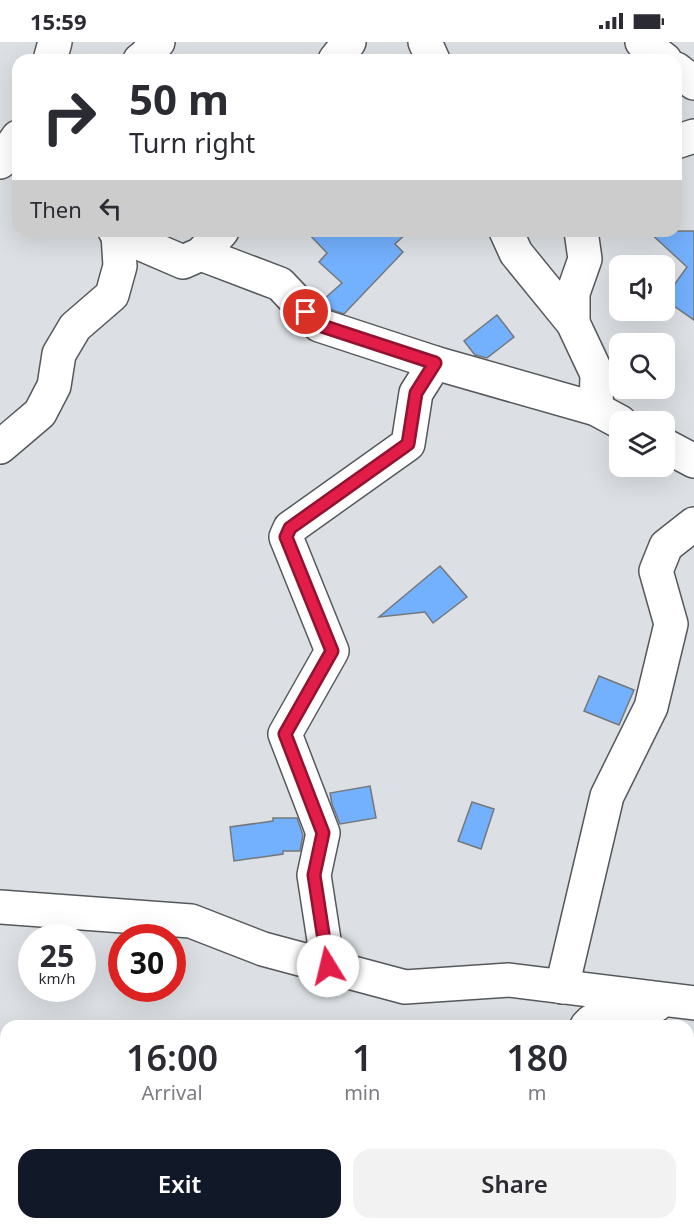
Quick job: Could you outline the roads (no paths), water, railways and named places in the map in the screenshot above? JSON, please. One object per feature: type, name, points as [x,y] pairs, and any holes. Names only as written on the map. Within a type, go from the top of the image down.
[{"type":"street","points":[[339,54],[349,42]]},
{"type":"street","points":[[642,42],[657,54]]},
{"type":"street","points":[[682,74],[694,83]]},
{"type":"street","points":[[0,162],[12,145]]},
{"type":"street","points":[[0,447],[40,413],[54,386],[59,354],[75,327],[112,296],[120,266],[117,237]]},
{"type":"street","points":[[126,237],[183,262],[212,243],[280,284],[319,325],[608,415]]},
{"type":"street","points":[[509,237],[516,253],[573,323],[597,374],[608,415]]},
{"type":"street","points":[[573,323],[573,293],[585,259],[582,237]]},
{"type":"street","points":[[328,966],[314,875],[323,833],[285,734],[332,651],[286,537],[290,528],[408,444],[416,393],[435,363]]},
{"type":"street","points":[[675,451],[694,461]]},
{"type":"street","points":[[562,987],[607,796],[651,707],[671,624],[656,571],[666,546],[694,524]]},
{"type":"street","points":[[0,907],[191,921],[263,949],[405,987],[510,980],[685,1001]]},
{"type":"street","points":[[597,1020],[685,1001]]}]
